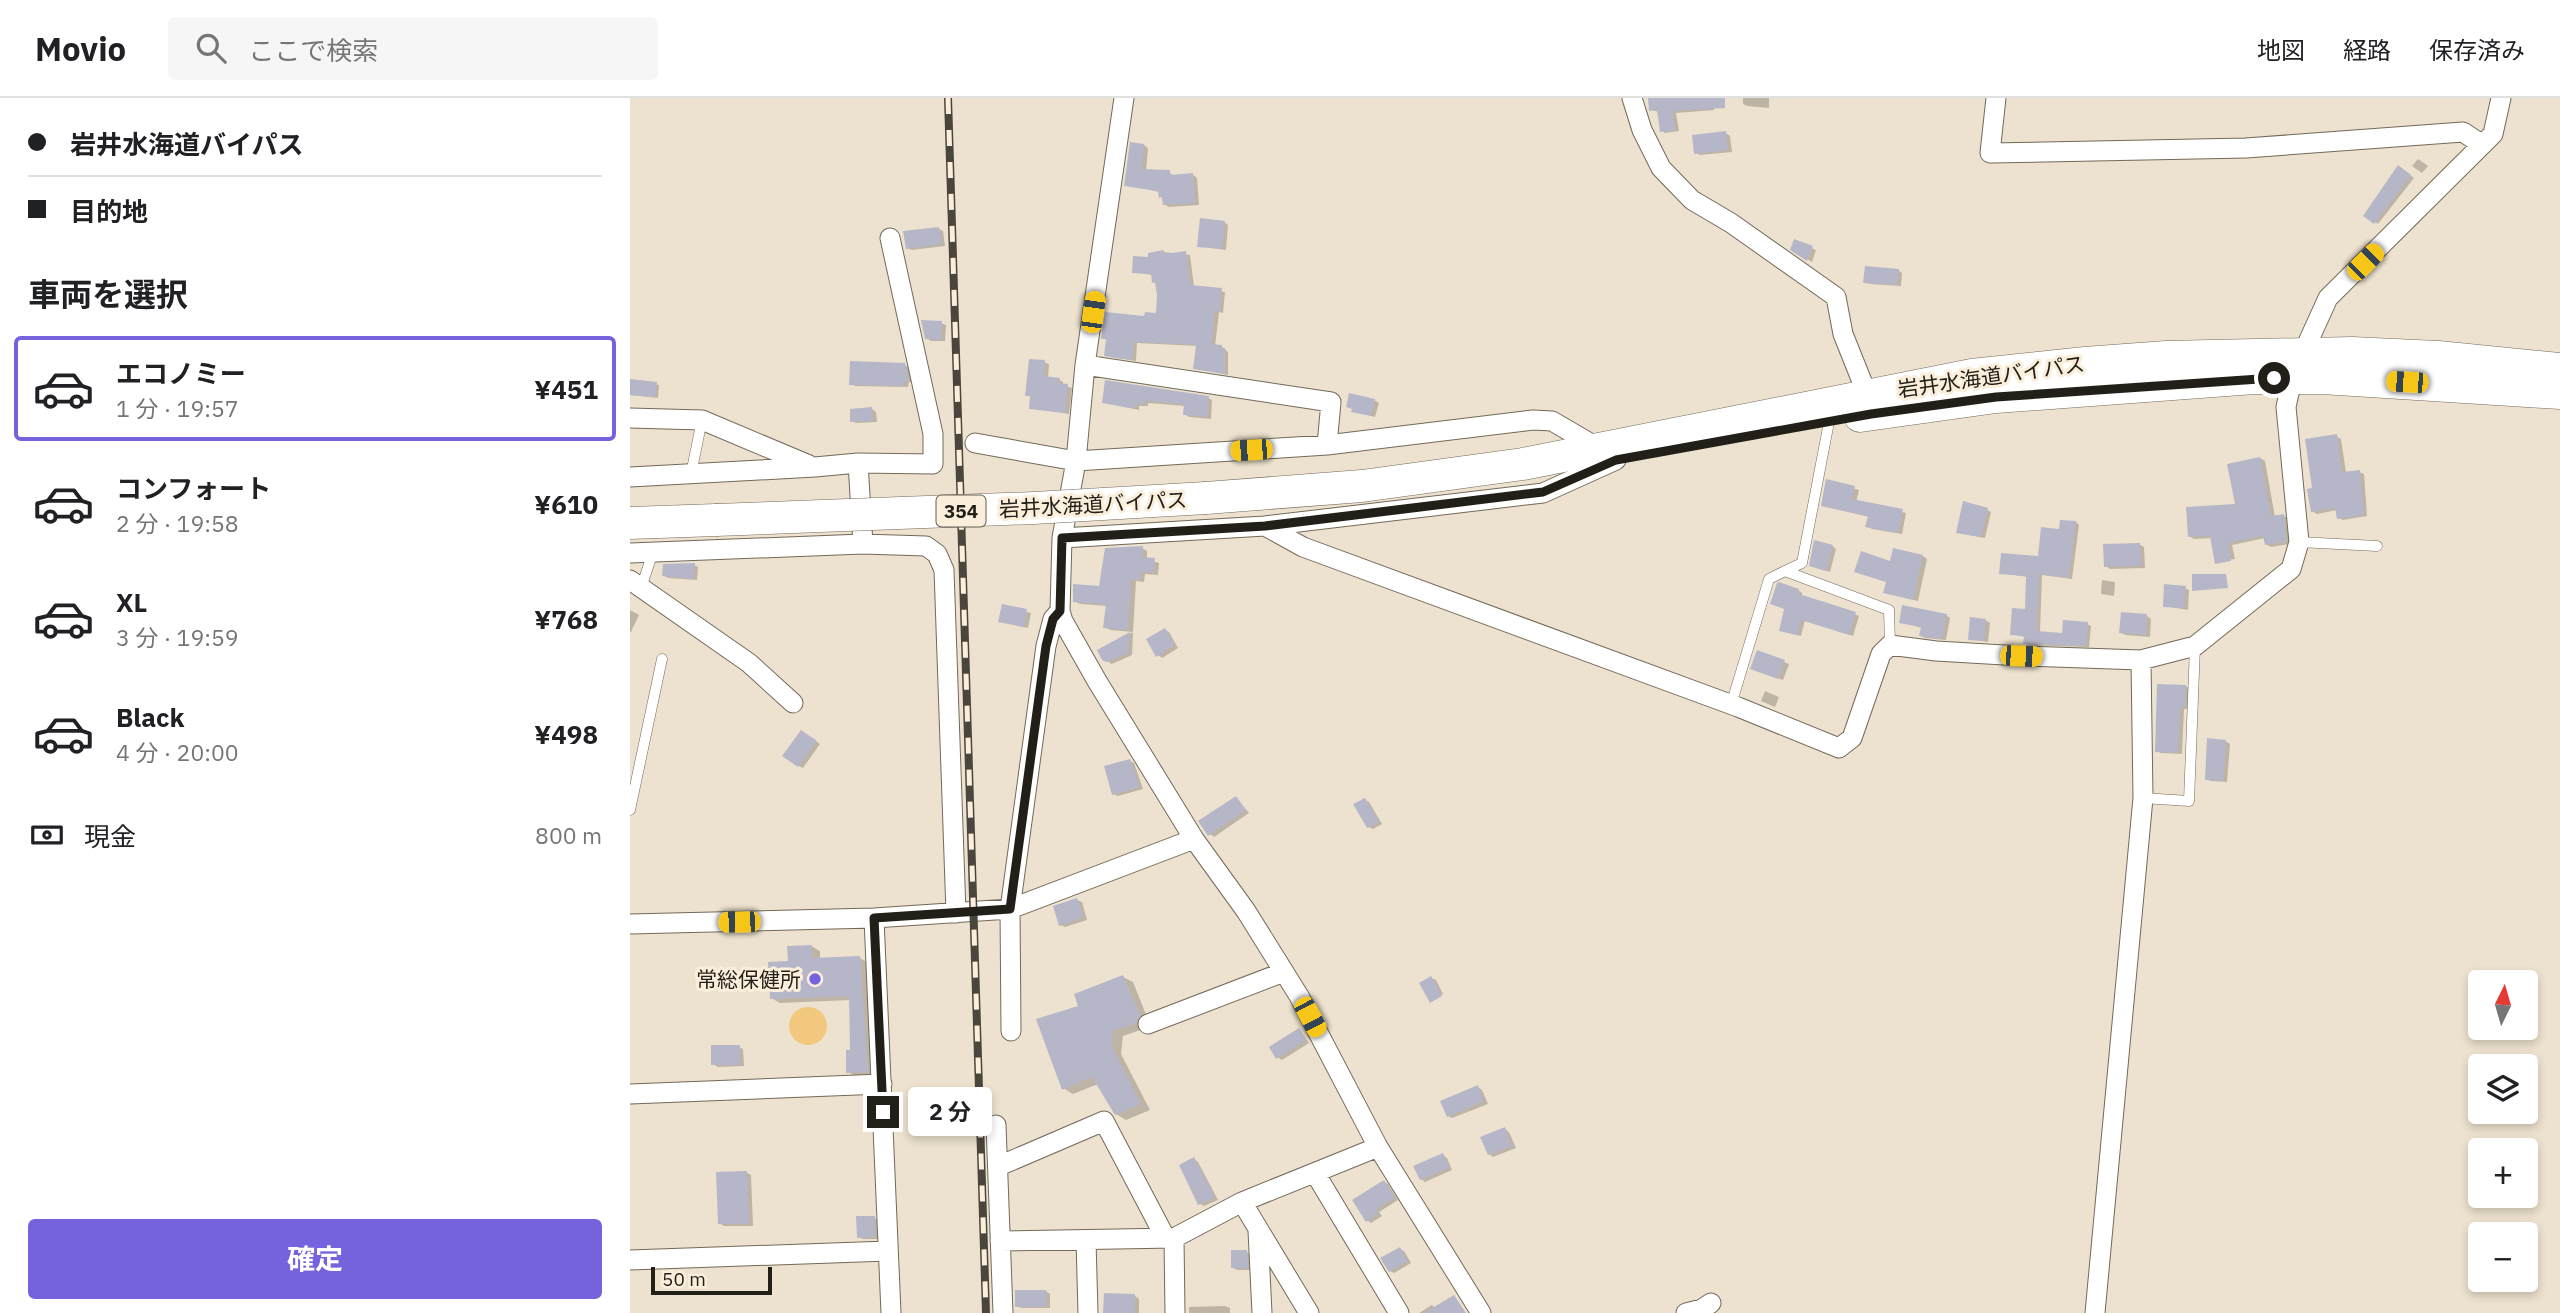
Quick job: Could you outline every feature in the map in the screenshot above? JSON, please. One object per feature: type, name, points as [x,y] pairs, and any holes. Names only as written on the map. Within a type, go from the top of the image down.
[{"type":"highway","name":"岩井水海道バイパス","points":[[630,523],[1060,507],[1206,498],[1537,470],[1869,404],[1972,374],[2085,363],[2165,357],[2298,365],[2438,357],[2560,369]]},
{"type":"highway","name":"岩井水海道バイパス","points":[[2298,365],[2351,379],[2560,393]]},
{"type":"highway","name":"岩井水海道バイパス","points":[[1609,455],[1829,422],[1869,404]]},
{"type":"street","points":[[1124,98],[1085,365],[1076,461],[1062,538],[1060,611],[1097,681],[1194,839],[1246,911],[1299,996],[1378,1147],[1481,1313]]},
{"type":"street","points":[[1632,98],[1642,130],[1661,167],[1692,200],[1731,223],[1836,297],[1843,334],[1869,404]]},
{"type":"street","points":[[1996,98],[1990,153],[2246,148],[2463,131],[2482,144]]},
{"type":"street","points":[[1265,526],[1303,547],[1731,705],[1839,748],[1852,738],[1881,654],[1890,645],[1936,651],[2141,660],[2195,646],[2291,569],[2299,542],[2286,407],[2298,365],[2328,298],[2493,134],[2501,98]]},
{"type":"street","points":[[630,477],[858,463],[933,464],[933,434],[890,238]]},
{"type":"street","points":[[1085,365],[1331,402],[1328,445]]},
{"type":"street","points":[[630,418],[702,420],[815,467]]},
{"type":"street","points":[[975,443],[1076,461],[1328,445],[1534,420],[1552,421],[1609,455],[1543,492],[1265,526],[1062,538]]},
{"type":"street","points":[[858,463],[863,544]]},
{"type":"street","points":[[630,552],[863,544],[926,547],[937,554],[944,570],[956,913]]},
{"type":"street","points":[[636,584],[749,663],[793,703]]},
{"type":"street","points":[[1011,1031],[1010,909],[1046,646],[1053,619],[1060,611]]},
{"type":"street","points":[[2095,1313],[2143,797],[2141,660]]},
{"type":"street","points":[[630,924],[874,918],[1010,909],[1194,839]]},
{"type":"street","points":[[874,918],[891,1313]]},
{"type":"street","points":[[1148,1024],[1284,972]]},
{"type":"street","points":[[630,1094],[882,1084]]},
{"type":"street","points":[[999,1166],[1104,1121],[1170,1237],[1175,1313]]},
{"type":"street","points":[[996,1125],[1003,1313]]},
{"type":"street","points":[[1000,1241],[1170,1237],[1242,1202],[1378,1147]]},
{"type":"street","points":[[1315,1173],[1399,1313]]},
{"type":"street","points":[[1242,1202],[1309,1313]]},
{"type":"street","points":[[1258,1230],[1262,1313]]},
{"type":"street","points":[[1086,1240],[1088,1313]]},
{"type":"street","points":[[630,1260],[888,1251]]},
{"type":"street","points":[[1686,1313],[1702,1309],[1711,1303],[1711,1313]]},
{"type":"lane","points":[[691,474],[702,420]]},
{"type":"lane","points":[[1731,705],[1769,579],[1802,563],[1829,422]]},
{"type":"lane","points":[[2299,542],[2377,546]]},
{"type":"lane","points":[[636,584],[653,552]]},
{"type":"lane","points":[[1785,571],[1889,610],[1890,645]]},
{"type":"lane","points":[[2143,797],[2189,800],[2195,646]]},
{"type":"lane","points":[[630,810],[662,659]]},
{"type":"shaded area","points":[[808,1007],[822,1012],[827,1026],[822,1040],[808,1045],[794,1040],[789,1026],[794,1012]]},
{"type":"building","points":[[1648,98],[1725,98],[1725,108],[1673,111],[1675,130],[1660,132],[1657,110],[1649,111]]},
{"type":"building","points":[[1726,131],[1728,150],[1694,154],[1692,135]]},
{"type":"building","points":[[1130,142],[1144,144],[1142,169],[1170,170],[1170,175],[1193,173],[1195,203],[1163,205],[1158,191],[1124,186]]},
{"type":"building","points":[[2398,165],[2411,175],[2374,224],[2363,216]]},
{"type":"building","points":[[1200,218],[1225,221],[1222,249],[1197,247]]},
{"type":"building","points":[[939,227],[942,244],[906,249],[903,231]]},
{"type":"building","points":[[1794,239],[1813,246],[1807,261],[1790,250]]},
{"type":"building","points":[[1164,250],[1164,254],[1186,251],[1191,285],[1222,288],[1220,312],[1215,311],[1211,344],[1225,348],[1225,374],[1193,369],[1196,345],[1134,342],[1132,360],[1104,356],[1106,339],[1101,339],[1105,312],[1144,316],[1145,312],[1156,313],[1155,282],[1152,283],[1151,274],[1132,273],[1133,256],[1148,257],[1148,253]]},
{"type":"building","points":[[1865,266],[1899,269],[1897,285],[1863,283]]},
{"type":"building","points":[[921,320],[942,321],[941,340],[925,339]]},
{"type":"building","points":[[1029,359],[1045,360],[1044,376],[1060,378],[1059,383],[1068,384],[1065,413],[1029,409],[1030,396],[1025,396]]},
{"type":"building","points":[[850,361],[905,363],[909,381],[905,381],[904,386],[849,385]]},
{"type":"building","points":[[630,379],[657,382],[655,397],[630,395]]},
{"type":"building","points":[[1105,380],[1209,396],[1207,417],[1183,415],[1184,404],[1144,401],[1144,405],[1135,404],[1135,409],[1102,403]]},
{"type":"building","points":[[1349,393],[1375,399],[1371,416],[1351,412],[1352,409],[1346,407]]},
{"type":"building","points":[[872,407],[873,421],[850,422],[850,409]]},
{"type":"building","points":[[2337,434],[2342,472],[2360,470],[2364,515],[2337,519],[2335,508],[2311,512],[2307,489],[2312,488],[2305,439]]},
{"type":"building","points":[[2260,457],[2271,516],[2284,514],[2286,542],[2265,545],[2263,536],[2228,543],[2231,561],[2215,564],[2210,536],[2188,537],[2186,507],[2235,504],[2227,464]]},
{"type":"building","points":[[1826,479],[1855,486],[1852,499],[1903,509],[1898,533],[1865,527],[1868,516],[1821,506]]},
{"type":"building","points":[[1963,501],[1988,508],[1981,537],[1956,533]]},
{"type":"building","points":[[2060,520],[2076,521],[2069,578],[2039,574],[2037,631],[2062,633],[2063,620],[2088,622],[2086,646],[2023,644],[2024,636],[2010,635],[2012,608],[2025,609],[2026,576],[1999,574],[2001,553],[2038,556],[2041,527],[2059,529]]},
{"type":"building","points":[[1814,540],[1833,545],[1826,571],[1809,566]]},
{"type":"building","points":[[2140,543],[2141,566],[2104,567],[2103,544]]},
{"type":"building","points":[[1143,546],[1142,557],[1155,558],[1153,573],[1140,572],[1140,580],[1131,579],[1128,630],[1103,628],[1106,604],[1073,602],[1073,584],[1099,586],[1105,548]]},
{"type":"building","points":[[1893,548],[1923,555],[1913,600],[1883,593],[1886,582],[1854,572],[1861,551],[1890,561]]},
{"type":"building","points":[[695,563],[693,579],[662,576],[663,564]]},
{"type":"building","points":[[2192,574],[2226,574],[2228,588],[2192,591]]},
{"type":"building","points":[[1779,582],[1799,589],[1799,594],[1856,612],[1849,635],[1801,620],[1797,635],[1779,631],[1784,609],[1770,604]]},
{"type":"building","points":[[2164,584],[2186,586],[2184,608],[2163,607]]},
{"type":"building","points":[[1002,604],[1027,609],[1024,627],[998,622]]},
{"type":"building","points":[[1902,605],[1947,614],[1942,639],[1919,636],[1921,627],[1899,623]]},
{"type":"building","points":[[2121,612],[2147,614],[2146,635],[2119,633]]},
{"type":"building","points":[[1970,617],[1986,619],[1984,641],[1968,640]]},
{"type":"building","points":[[1165,628],[1175,645],[1156,657],[1146,639]]},
{"type":"building","points":[[1130,632],[1128,653],[1106,662],[1102,660],[1097,650]]},
{"type":"building","points":[[1757,650],[1785,660],[1778,679],[1750,669]]},
{"type":"building","points":[[2157,684],[2186,685],[2185,708],[2180,708],[2178,753],[2155,752]]},
{"type":"building","points":[[801,730],[817,741],[798,767],[782,756]]},
{"type":"building","points":[[2207,738],[2226,740],[2223,781],[2205,780]]},
{"type":"building","points":[[1130,759],[1140,787],[1112,795],[1104,766]]},
{"type":"building","points":[[1236,796],[1246,810],[1208,836],[1198,821]]},
{"type":"building","points":[[1365,798],[1379,822],[1367,828],[1353,804]]},
{"type":"building","points":[[1077,898],[1084,917],[1059,926],[1053,906]]},
{"type":"building","name":"常総保健所","points":[[812,945],[812,958],[860,956],[868,1072],[846,1073],[846,1050],[850,1050],[849,996],[770,999],[768,962],[788,961],[787,946]]},
{"type":"building","points":[[1123,975],[1140,1015],[1136,1023],[1113,1031],[1112,1047],[1141,1104],[1115,1115],[1092,1077],[1062,1090],[1036,1019],[1078,1006],[1074,994]]},
{"type":"building","points":[[1431,976],[1442,996],[1430,1003],[1419,983]]},
{"type":"building","points":[[1299,1028],[1306,1040],[1276,1059],[1269,1047]]},
{"type":"building","points":[[711,1045],[740,1045],[740,1065],[711,1065]]},
{"type":"building","points":[[1478,1085],[1484,1101],[1447,1117],[1440,1101]]},
{"type":"building","points":[[1505,1127],[1512,1146],[1488,1155],[1480,1137]]},
{"type":"building","points":[[1443,1153],[1449,1168],[1420,1180],[1413,1166]]},
{"type":"building","points":[[1194,1157],[1215,1197],[1198,1205],[1179,1165]]},
{"type":"building","points":[[747,1171],[749,1224],[718,1224],[716,1172]]},
{"type":"building","points":[[1384,1180],[1395,1198],[1376,1209],[1379,1213],[1366,1222],[1352,1200]]},
{"type":"building","points":[[856,1216],[875,1216],[875,1237],[857,1238]]},
{"type":"building","points":[[1400,1247],[1408,1261],[1389,1272],[1380,1258]]},
{"type":"building","points":[[1231,1250],[1247,1250],[1248,1269],[1231,1268]]},
{"type":"building","points":[[1015,1290],[1046,1290],[1046,1307],[1015,1307]]},
{"type":"building","points":[[1104,1293],[1135,1294],[1135,1313],[1103,1313]]},
{"type":"building","points":[[1454,1295],[1466,1313],[1424,1313]]},
{"type":"railway","points":[[948,98],[986,1313]]},
{"type":"place","name":"常総保健所","points":[[815,979]]},
{"type":"route","points":[[883,1112],[874,918],[1010,909],[1046,646],[1053,619],[1060,611],[1062,538],[1265,526],[1543,492],[1616,460],[1871,414],[1996,397],[2274,378]]}]
